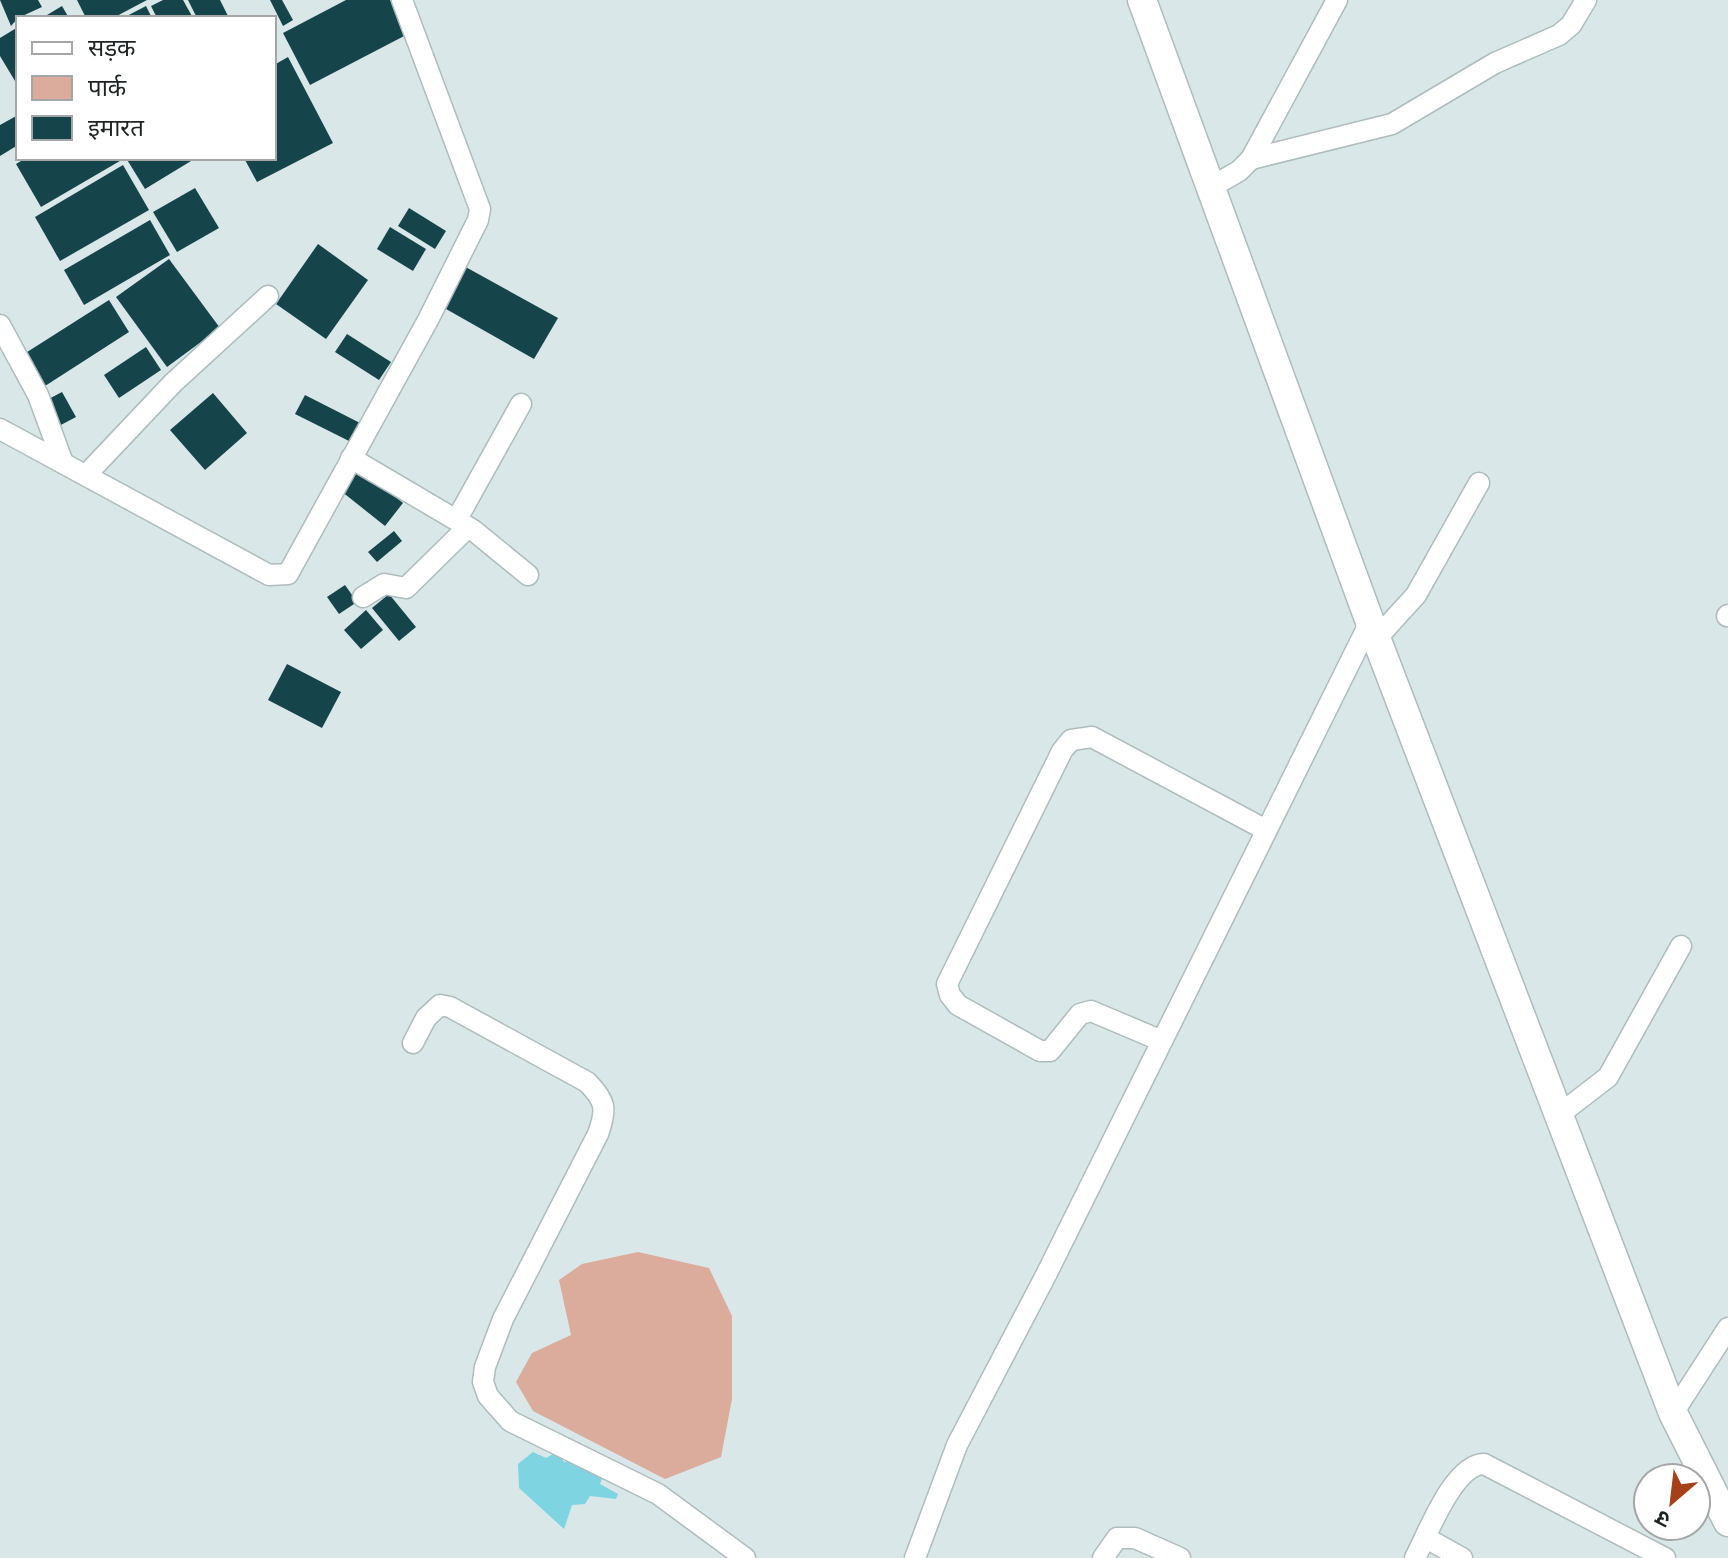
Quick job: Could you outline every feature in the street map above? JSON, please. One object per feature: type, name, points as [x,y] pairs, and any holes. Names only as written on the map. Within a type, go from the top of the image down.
[{"type":"street","points":[[0,429],[279,577],[293,567],[428,320],[478,220],[480,209],[402,0]]},
{"type":"street","points":[[1142,0],[1213,186],[1373,630],[1673,1413],[1728,1522]]},
{"type":"street","points":[[1213,186],[1239,171],[1251,159],[1337,0]]},
{"type":"street","points":[[1251,159],[1392,124],[1495,63],[1559,35],[1571,25],[1586,0]]},
{"type":"street","points":[[86,475],[173,383],[268,296]]},
{"type":"street","points":[[0,325],[38,395],[63,463]]},
{"type":"street","points":[[363,597],[384,584],[406,588],[462,523],[521,404]]},
{"type":"street","points":[[351,458],[462,523],[528,575]]},
{"type":"street","points":[[915,1558],[957,1445],[1266,830],[1373,630],[1416,595],[1479,483]]},
{"type":"street","points":[[1162,1041],[1091,1011],[1080,1014],[1050,1051],[1040,1051],[958,1005],[950,995],[947,984],[1035,802],[1071,740],[1092,737],[1266,830]]},
{"type":"street","points":[[1560,1114],[1608,1077],[1681,946]]},
{"type":"street","points":[[413,1043],[434,1008],[440,1005],[450,1007],[587,1082],[604,1100],[606,1109],[598,1134],[503,1319],[485,1367],[483,1382],[488,1396],[510,1421],[658,1494],[745,1558]]},
{"type":"street","points":[[1673,1413],[1728,1328]]},
{"type":"street","points":[[1415,1558],[1458,1477],[1474,1464],[1484,1464],[1665,1558]]},
{"type":"street","points":[[1103,1558],[1117,1538],[1127,1537],[1180,1558]]},
{"type":"street","points":[[1426,1538],[1462,1558]]},
{"type":"green space","points":[[638,1252],[709,1268],[732,1316],[732,1399],[721,1457],[665,1479],[533,1411],[516,1382],[532,1353],[571,1335],[559,1280],[582,1264]]},
{"type":"water","points":[[533,1452],[546,1458],[557,1452],[564,1462],[573,1460],[604,1474],[600,1484],[618,1494],[616,1499],[590,1496],[585,1504],[572,1505],[564,1529],[519,1488],[518,1464]]},
{"type":"building","points":[[0,0],[38,0],[42,7],[16,16],[11,26]]},
{"type":"building","points":[[77,0],[147,0],[117,16],[85,16]]},
{"type":"building","points":[[163,0],[183,0],[192,16],[156,16],[151,6]]},
{"type":"building","points":[[188,0],[220,0],[228,16],[196,16]]},
{"type":"building","points":[[270,0],[282,0],[293,20],[283,26]]},
{"type":"building","points":[[346,0],[390,0],[408,34],[310,85],[283,33]]},
{"type":"building","points":[[62,6],[68,16],[45,16]]},
{"type":"building","points":[[146,6],[151,16],[127,16]]},
{"type":"building","points":[[16,28],[16,83],[0,56],[0,38]]},
{"type":"building","points":[[288,57],[333,143],[257,182],[245,160],[276,160],[276,64]]},
{"type":"building","points":[[16,116],[16,146],[0,156],[0,125]]},
{"type":"building","points":[[23,160],[122,160],[41,207],[16,164]]},
{"type":"building","points":[[127,160],[193,160],[145,189]]},
{"type":"building","points":[[123,165],[149,210],[60,261],[35,217]]},
{"type":"building","points":[[195,188],[219,228],[177,252],[153,212]]},
{"type":"building","points":[[409,208],[446,231],[435,249],[398,226]]},
{"type":"building","points":[[150,220],[170,255],[84,305],[64,270]]},
{"type":"building","points":[[390,227],[426,249],[413,271],[377,249]]},
{"type":"building","points":[[318,244],[368,280],[326,339],[276,304]]},
{"type":"building","points":[[169,259],[220,328],[167,367],[116,297]]},
{"type":"building","points":[[462,265],[558,318],[534,359],[439,305]]},
{"type":"building","points":[[109,300],[129,332],[45,386],[24,354]]},
{"type":"building","points":[[347,334],[391,362],[379,380],[335,352]]},
{"type":"building","points":[[146,347],[161,370],[119,398],[104,375]]},
{"type":"building","points":[[62,392],[76,417],[57,427],[43,402]]},
{"type":"building","points":[[213,393],[247,433],[205,470],[170,430]]},
{"type":"building","points":[[305,395],[362,424],[353,443],[295,414]]},
{"type":"building","points":[[359,468],[403,503],[385,526],[341,491]]},
{"type":"building","points":[[394,531],[402,541],[377,562],[368,552]]},
{"type":"building","points":[[345,585],[357,602],[339,614],[327,597]]},
{"type":"building","points":[[389,594],[416,627],[399,641],[372,608]]},
{"type":"building","points":[[366,610],[383,630],[361,649],[344,630]]},
{"type":"building","points":[[287,664],[341,692],[322,728],[268,700]]}]
